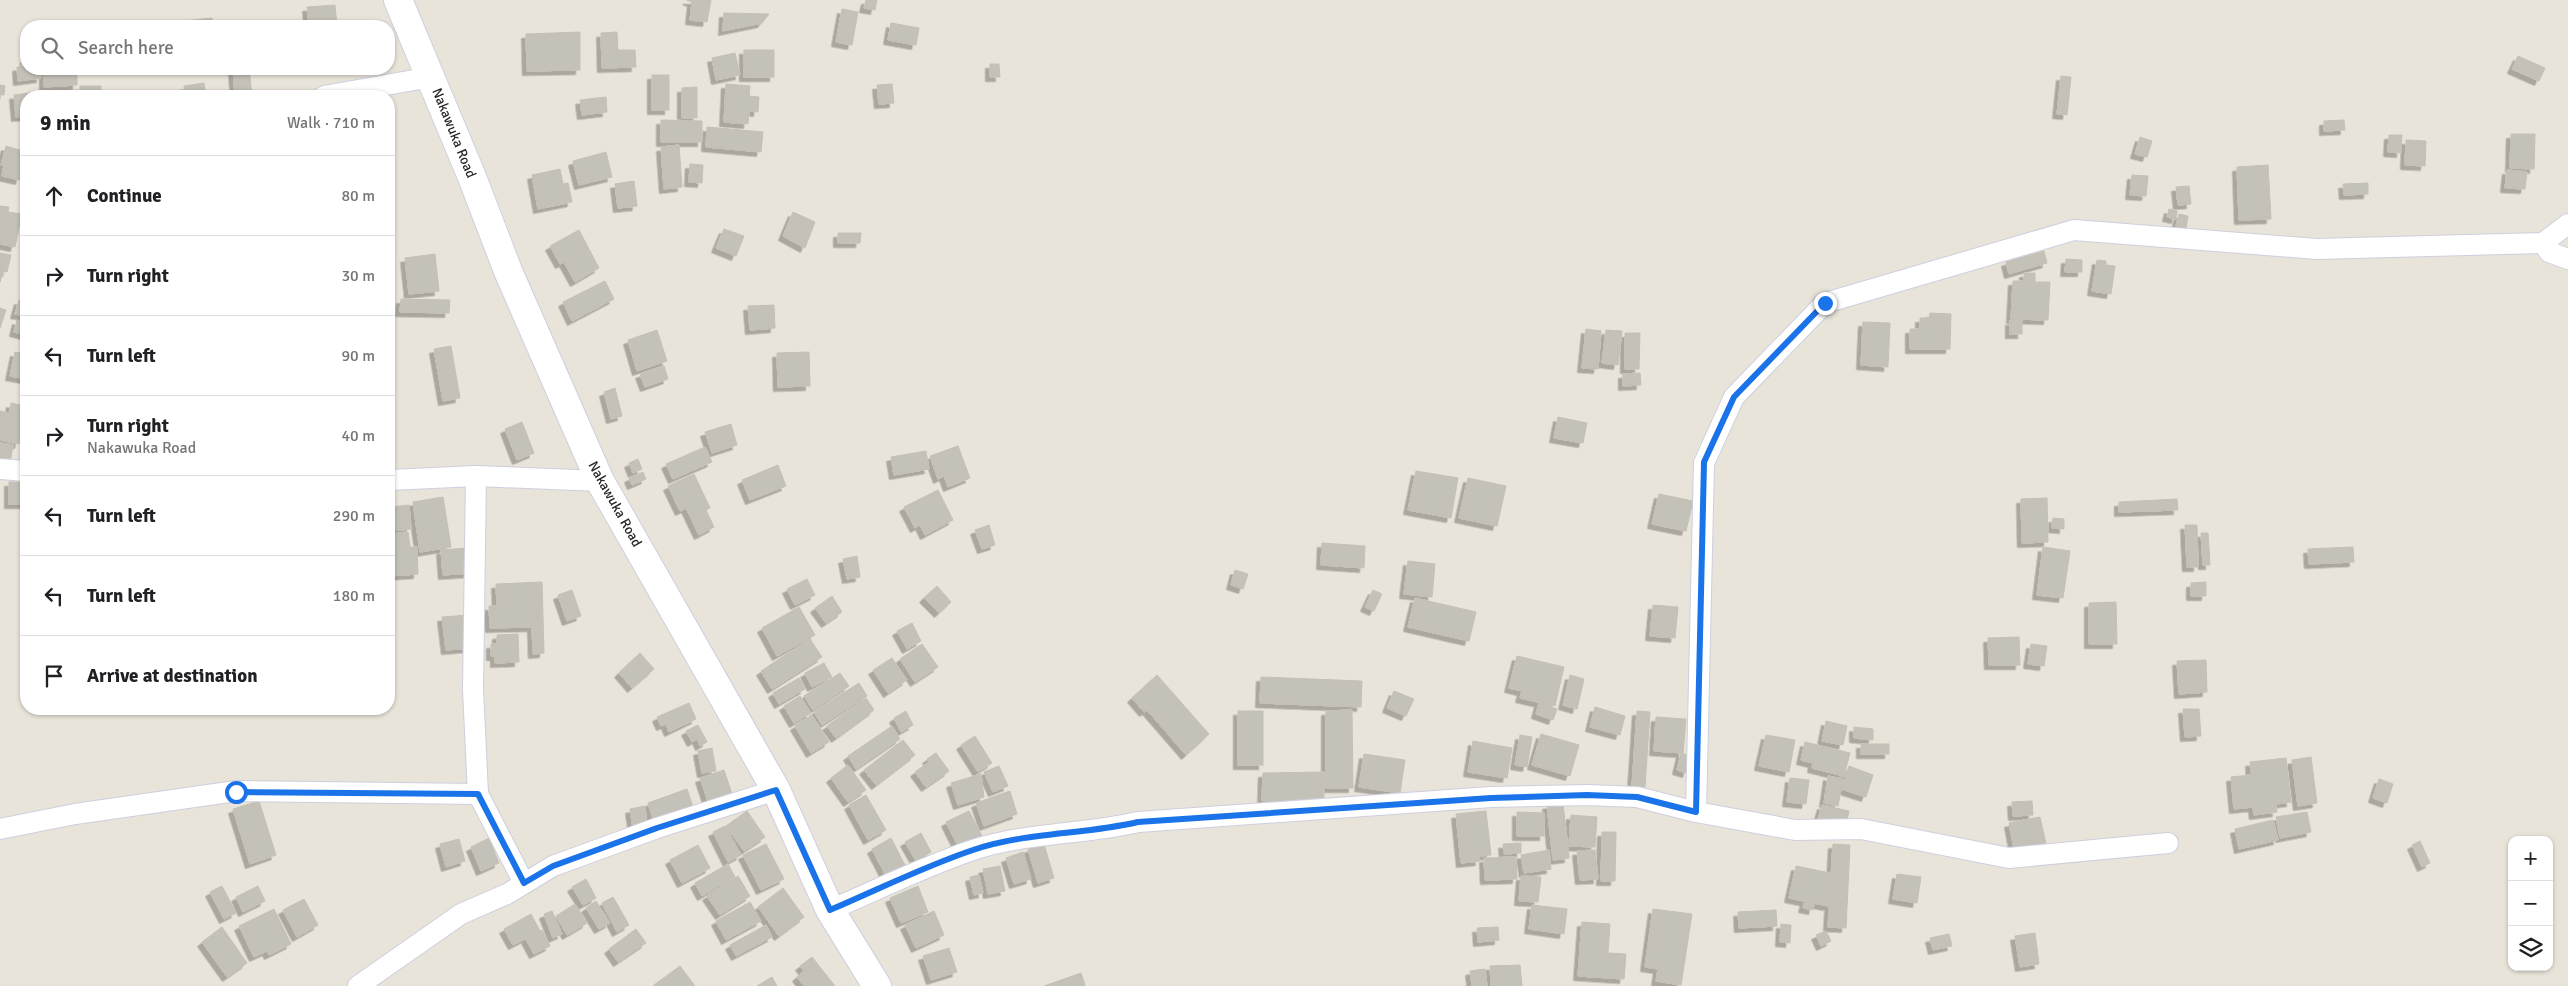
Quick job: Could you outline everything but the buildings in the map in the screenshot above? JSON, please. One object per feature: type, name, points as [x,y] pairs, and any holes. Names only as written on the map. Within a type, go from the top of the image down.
[{"type":"main road","name":"Nakawuka Road","points":[[398,0],[431,77],[508,270],[600,481],[776,790],[830,910],[877,986]]},
{"type":"street","points":[[358,90],[431,77]]},
{"type":"street","points":[[1696,812],[1704,462],[1734,397],[1825,303],[2074,230],[2317,249],[2543,242],[2568,224]]},
{"type":"street","points":[[2543,242],[2549,252],[2568,259]]},
{"type":"street","points":[[0,469],[20,471]]},
{"type":"street","points":[[476,476],[473,689],[478,794],[524,883]]},
{"type":"street","points":[[395,480],[476,476],[600,481]]},
{"type":"street","points":[[358,986],[461,914],[507,894],[553,866],[657,828],[776,790]]},
{"type":"street","points":[[0,829],[75,814],[236,792],[478,794]]},
{"type":"street","points":[[830,910],[974,850],[1034,836],[1110,829],[1138,822],[1474,798],[1587,795],[1637,797],[1696,812],[1795,830],[1860,829],[2009,858],[2168,843]]},
{"type":"route","points":[[236,792],[478,794],[524,883],[553,866],[657,828],[776,790],[830,910],[974,850],[1034,836],[1110,829],[1138,822],[1491,798],[1587,795],[1637,797],[1696,812],[1704,462],[1734,397],[1825,303]]}]
